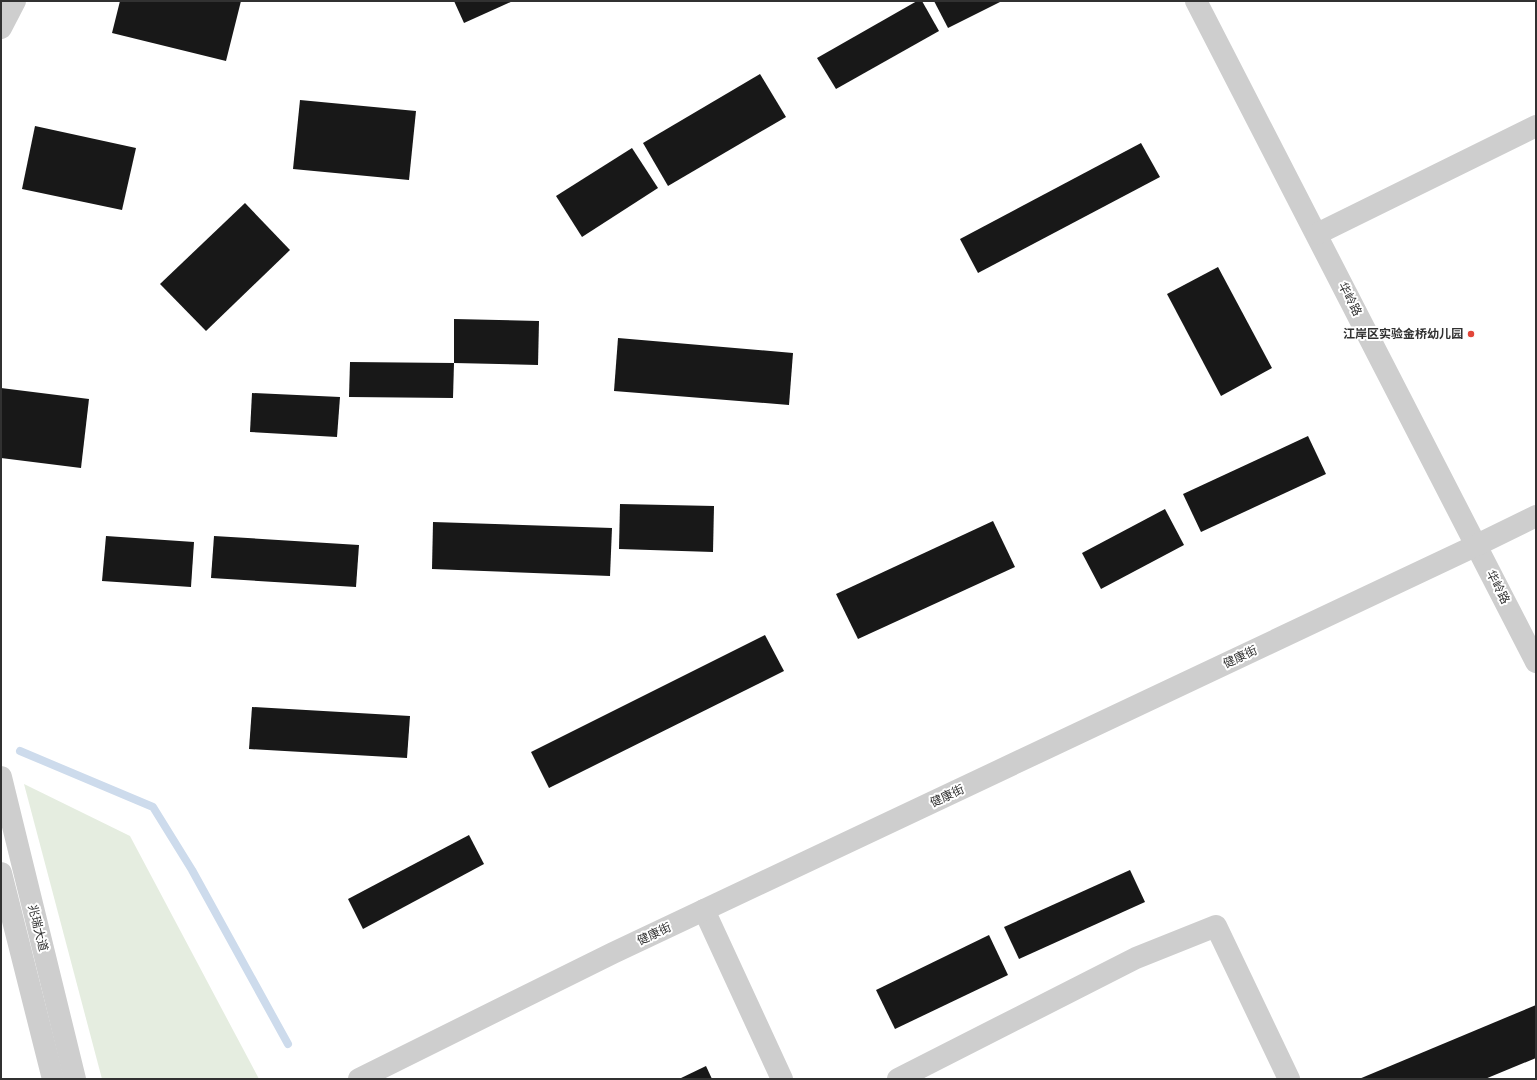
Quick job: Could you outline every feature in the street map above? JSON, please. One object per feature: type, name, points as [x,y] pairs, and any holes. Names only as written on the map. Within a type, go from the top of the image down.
[{"type":"street","points":[[1,28],[15,1]]},
{"type":"street","name":"华岭路","points":[[1196,1],[1536,662]]},
{"type":"street","points":[[1317,234],[1536,126]]},
{"type":"street","name":"健康街","points":[[359,1079],[613,953],[1477,546],[1536,516]]},
{"type":"street","name":"兆瑞大道","points":[[1,777],[75,1079]]},
{"type":"street","name":"兆瑞大道","points":[[1,873],[53,1079]]},
{"type":"street","points":[[704,910],[782,1079]]},
{"type":"street","points":[[898,1079],[1136,958],[1216,926],[1289,1079]]},
{"type":"shaded area","points":[[24,784],[130,836],[259,1079],[102,1079]]},
{"type":"building","points":[[120,1],[241,1],[226,61],[112,33]]},
{"type":"building","points":[[454,1],[513,1],[464,23]]},
{"type":"building","points":[[917,1],[922,1],[939,31],[836,89],[817,58]]},
{"type":"building","points":[[934,1],[1002,1],[948,28]]},
{"type":"building","points":[[760,74],[786,117],[668,186],[643,143]]},
{"type":"building","points":[[300,100],[416,111],[409,180],[293,169]]},
{"type":"building","points":[[35,126],[136,148],[122,210],[22,189]]},
{"type":"building","points":[[1141,143],[1160,177],[978,273],[960,239]]},
{"type":"building","points":[[632,148],[658,188],[582,237],[556,196]]},
{"type":"building","points":[[245,203],[290,250],[206,331],[160,284]]},
{"type":"building","points":[[1218,267],[1272,368],[1221,396],[1167,294]]},
{"type":"building","points":[[454,319],[539,321],[538,365],[454,363]]},
{"type":"building","points":[[618,338],[793,353],[789,405],[614,391]]},
{"type":"building","points":[[350,362],[454,363],[453,398],[349,397]]},
{"type":"building","points":[[1,388],[89,399],[81,468],[1,458]]},
{"type":"building","points":[[252,393],[340,397],[337,437],[250,432]]},
{"type":"building","points":[[1308,436],[1326,474],[1201,532],[1183,494]]},
{"type":"building","points":[[620,504],[714,506],[713,552],[619,549]]},
{"type":"building","points":[[1165,509],[1184,545],[1101,589],[1082,553]]},
{"type":"building","points":[[993,521],[1015,567],[858,639],[836,594]]},
{"type":"building","points":[[433,522],[612,528],[610,576],[432,569]]},
{"type":"building","points":[[106,536],[194,542],[191,587],[102,581]]},
{"type":"building","points":[[214,536],[359,545],[356,587],[211,578]]},
{"type":"building","points":[[765,635],[784,671],[549,788],[531,752]]},
{"type":"building","points":[[252,707],[410,716],[407,758],[249,749]]},
{"type":"building","points":[[469,835],[484,864],[363,929],[348,899]]},
{"type":"building","points":[[1130,870],[1145,902],[1019,959],[1004,927]]},
{"type":"building","points":[[989,935],[1008,975],[895,1029],[876,990]]},
{"type":"building","points":[[1536,1005],[1536,1058],[1485,1079],[1359,1079]]},
{"type":"building","points":[[706,1066],[712,1079],[679,1079]]},
{"type":"waterway","points":[[20,751],[153,807],[192,870],[288,1044]]},
{"type":"place","name":"江岸区实验金桥幼儿园","points":[[1471,334]]}]
